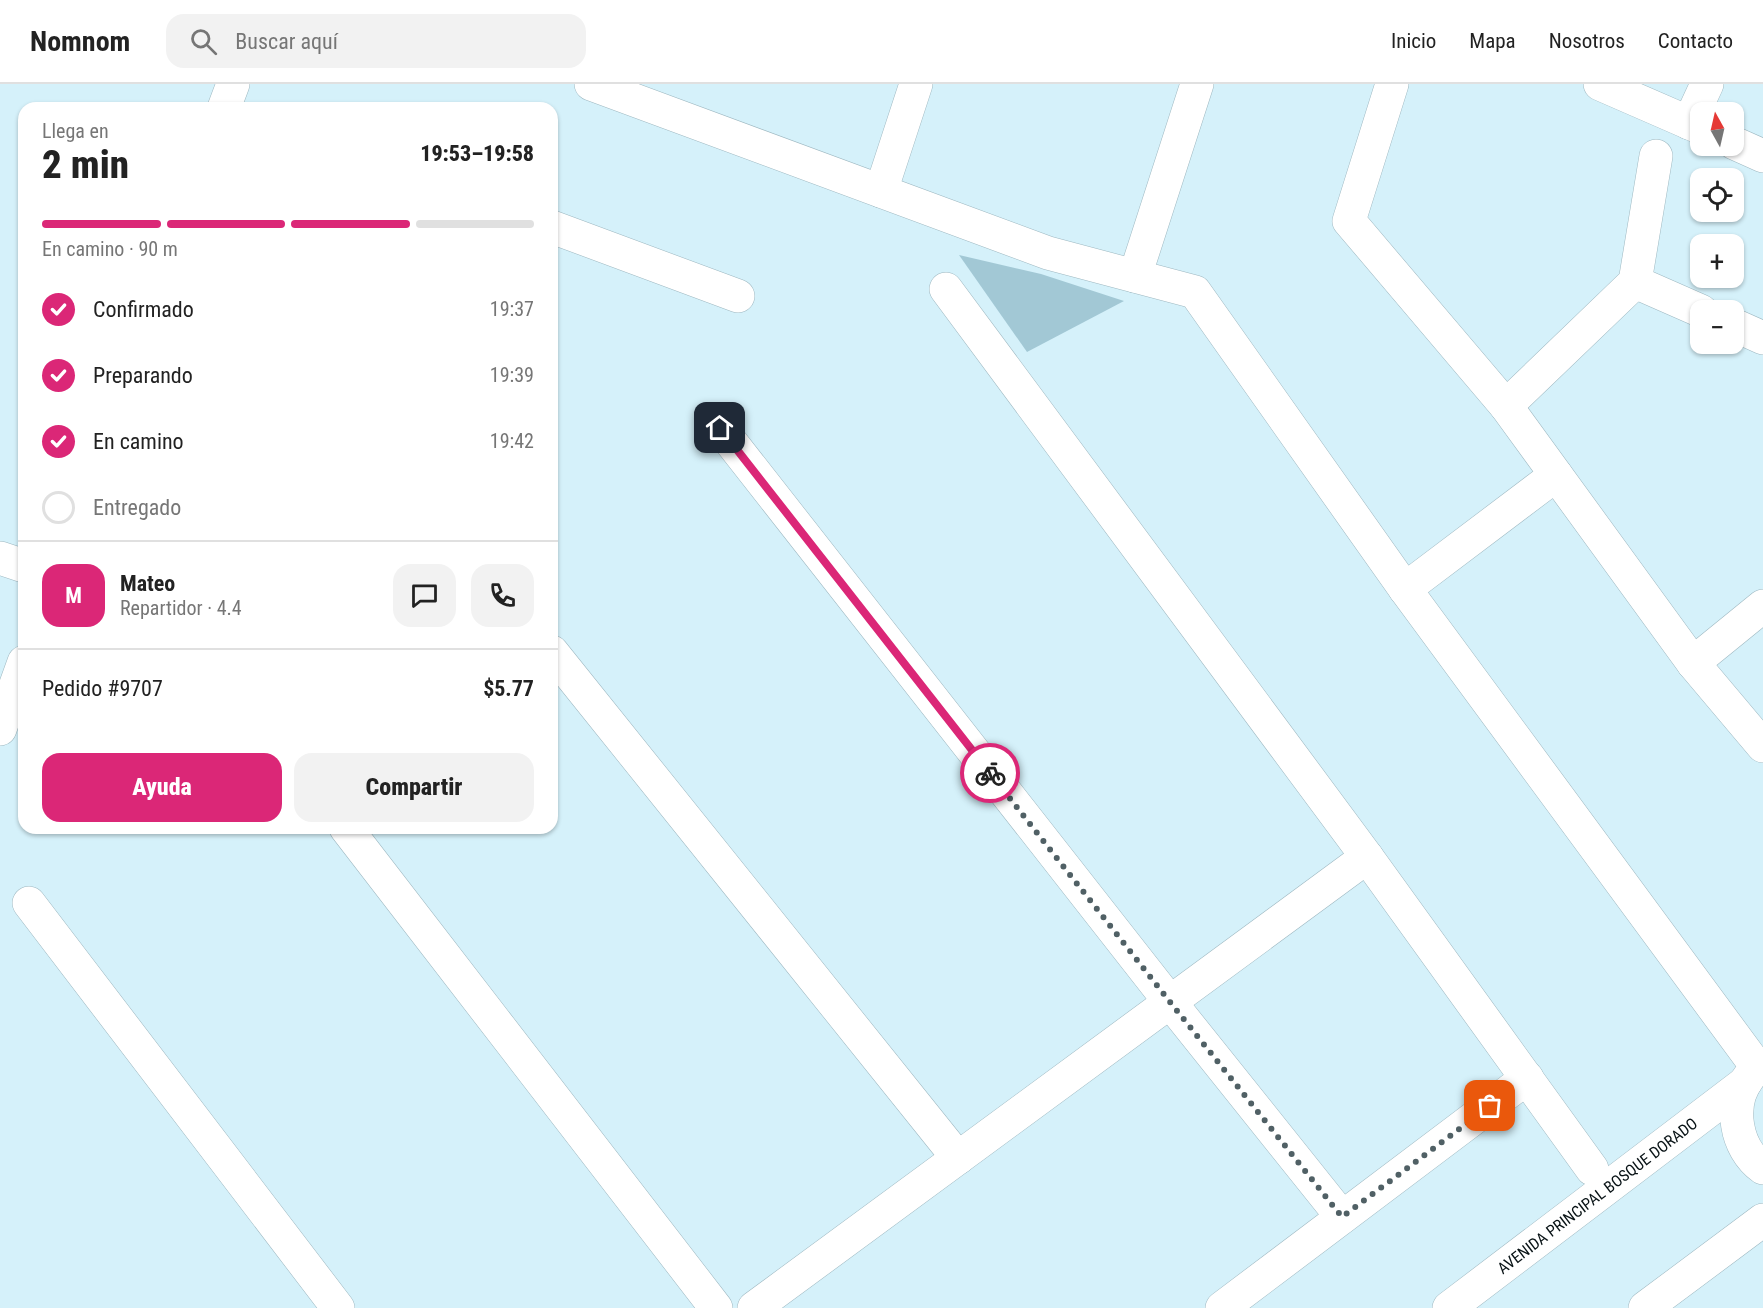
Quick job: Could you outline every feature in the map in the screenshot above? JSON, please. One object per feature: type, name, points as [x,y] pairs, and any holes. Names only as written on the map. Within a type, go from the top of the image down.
[{"type":"street","points":[[226,102],[233,84]]},
{"type":"street","points":[[591,84],[629,91],[881,191],[1048,253],[1195,292],[1405,588],[1755,1071],[1738,1103],[1737,1125],[1743,1145],[1756,1163],[1763,1168]]},
{"type":"street","points":[[881,191],[916,84]]},
{"type":"street","points":[[1135,276],[1197,84]]},
{"type":"street","points":[[1392,84],[1349,221],[1506,406],[1693,663],[1763,746]]},
{"type":"street","points":[[1600,84],[1690,124]]},
{"type":"street","points":[[1702,102],[1707,84]]},
{"type":"street","points":[[1744,147],[1763,156]]},
{"type":"street","points":[[1506,406],[1635,282],[1656,156]]},
{"type":"street","points":[[558,229],[738,296]]},
{"type":"street","points":[[1635,282],[1690,306]]},
{"type":"street","points":[[946,289],[1367,857],[1592,1169]]},
{"type":"street","points":[[1744,329],[1763,338]]},
{"type":"street","points":[[720,428],[1170,1002],[1342,1217]]},
{"type":"street","points":[[1405,588],[1556,475]]},
{"type":"street","points":[[0,558],[18,564]]},
{"type":"street","points":[[1693,663],[1763,606]]},
{"type":"street","points":[[558,659],[958,1158]]},
{"type":"street","points":[[0,729],[18,679]]},
{"type":"street","points":[[351,834],[716,1308]]},
{"type":"street","points":[[754,1308],[1367,857]]},
{"type":"street","points":[[29,903],[338,1308]]},
{"type":"street","name":"AVENIDA PRINCIPAL BOSQUE DORADO","points":[[1449,1308],[1755,1071]]},
{"type":"street","points":[[1226,1307],[1527,1078]]},
{"type":"street","points":[[1644,1308],[1763,1220]]},
{"type":"shaded area","points":[[959,255],[1041,274],[1124,301],[1027,352]]},
{"type":"way so far","points":[[990,773],[1342,1217],[1490,1106]]},
{"type":"route","points":[[720,428],[990,773]]}]
